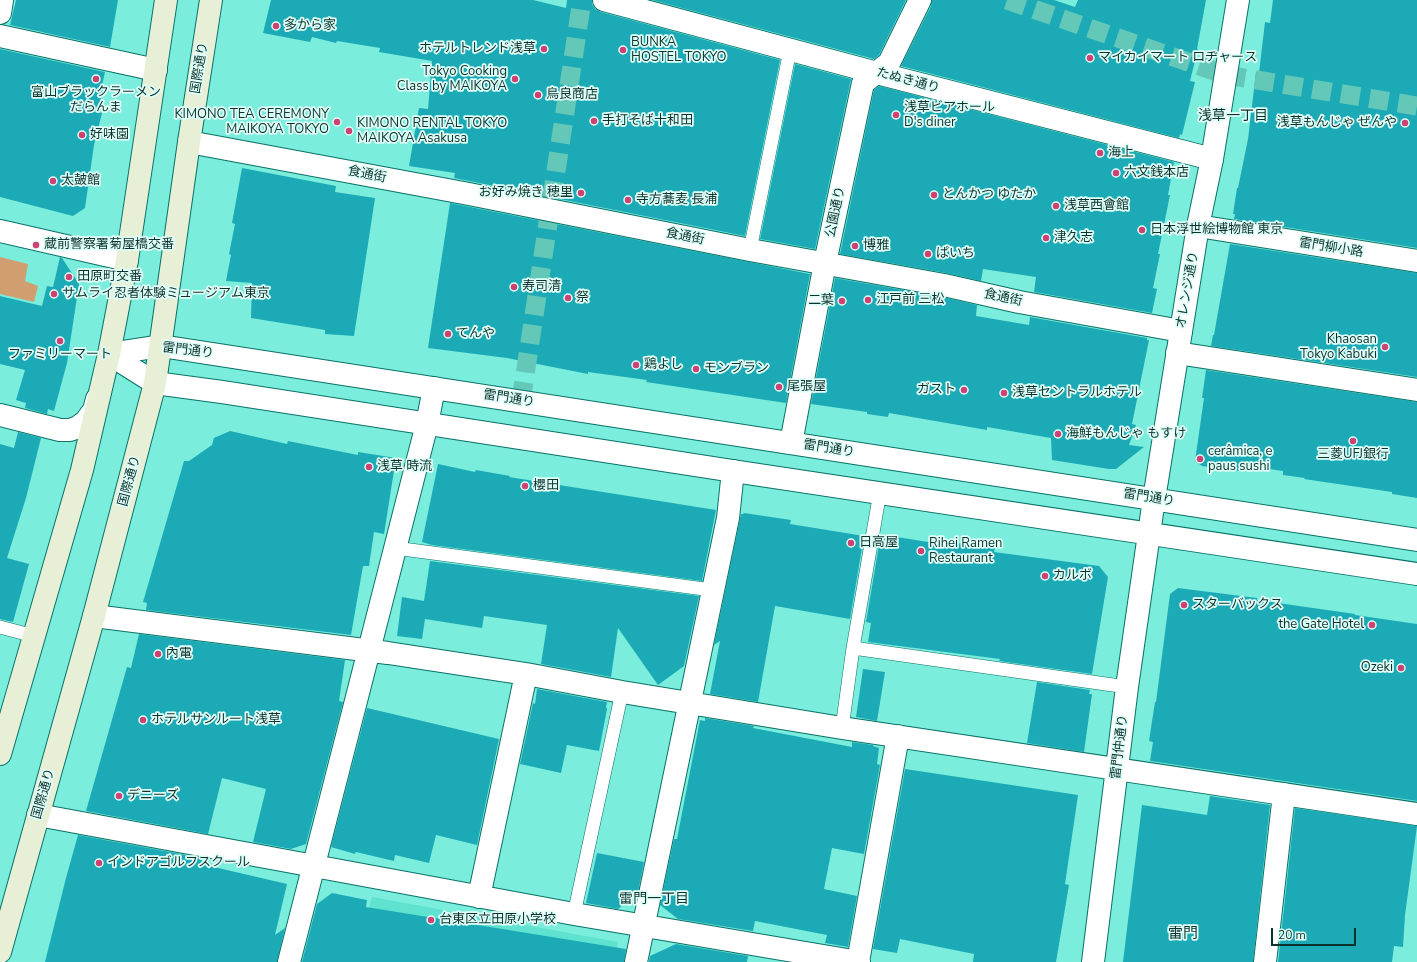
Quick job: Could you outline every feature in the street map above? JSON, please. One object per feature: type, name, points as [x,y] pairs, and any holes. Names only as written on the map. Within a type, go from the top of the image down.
[{"type":"main road","points":[[0,754],[82,470],[109,354],[127,260],[166,0]]},
{"type":"main road","name":"国際通り","points":[[0,952],[94,616],[155,383],[162,346],[189,142],[211,0]]},
{"type":"street","points":[[0,13],[2,0]]},
{"type":"street","name":"たぬき通り","points":[[604,0],[877,73],[1212,159]]},
{"type":"street","name":"公園通り","points":[[790,443],[825,263],[863,83],[889,63],[920,0]]},
{"type":"street","name":"オレンジ通り","points":[[1149,533],[1198,226],[1212,159],[1238,0]]},
{"type":"street","points":[[0,36],[156,70]]},
{"type":"street","name":"食通街","points":[[189,142],[468,194],[750,250],[944,285],[1019,302],[1181,331]]},
{"type":"street","name":"雷門柳小路","points":[[1198,226],[1417,261]]},
{"type":"street","points":[[0,231],[127,260]]},
{"type":"street","name":"雷門通り","points":[[109,354],[162,346],[1417,540]]},
{"type":"street","points":[[1177,353],[1417,390]]},
{"type":"street","points":[[0,415],[60,430],[70,430],[78,427],[86,421],[94,410],[109,354],[155,383],[1417,574]]},
{"type":"street","points":[[289,962],[427,424],[434,388]]},
{"type":"street","points":[[636,962],[728,518],[733,471]]},
{"type":"street","name":"雷門仲通り","points":[[1093,962],[1149,533]]},
{"type":"street","points":[[94,616],[369,650],[526,674],[622,692],[842,728],[1417,814]]},
{"type":"street","points":[[479,897],[526,674]]},
{"type":"street","points":[[38,815],[479,897],[858,962],[898,736]]},
{"type":"street","points":[[1265,962],[1284,794]]},
{"type":"lane","points":[[750,250],[790,50]]},
{"type":"lane","points":[[842,728],[880,492]]},
{"type":"lane","points":[[395,548],[712,590]]},
{"type":"lane","points":[[0,627],[34,636]]},
{"type":"lane","points":[[854,648],[1128,687]]},
{"type":"lane","points":[[574,914],[622,692]]},
{"type":"shaded area","points":[[0,257],[28,264],[25,281],[38,286],[34,302],[0,294]]},
{"type":"shaded area","name":"台東区立田原小学校","points":[[372,897],[618,942],[614,962],[357,962]]},
{"type":"building","points":[[16,0],[118,0],[110,47],[10,25]]},
{"type":"building","points":[[271,0],[533,0],[566,8],[567,0],[592,0],[592,4],[595,9],[601,12],[780,60],[745,236],[454,178],[455,173],[409,166],[419,108],[428,109],[432,61],[379,52],[380,48],[337,41],[336,43],[312,37],[310,42],[263,33]]},
{"type":"building","points":[[652,0],[906,0],[879,55],[874,59]]},
{"type":"building","points":[[932,0],[1054,0],[1075,7],[1078,0],[1206,0],[1198,49],[1190,81],[1195,82],[1182,135],[1180,134],[1179,138],[901,66],[931,6]]},
{"type":"building","points":[[1273,0],[1417,0],[1417,248],[1234,219],[1235,214],[1233,214],[1237,188],[1248,139],[1256,72],[1259,73],[1265,22],[1270,23]]},
{"type":"building","points":[[0,49],[105,72],[98,112],[102,113],[94,145],[85,208],[73,216],[0,197]]},
{"type":"building","points":[[795,64],[851,79],[815,249],[760,239]]},
{"type":"building","points":[[879,86],[1174,162],[1168,195],[1170,195],[1153,288],[1157,289],[1152,313],[1034,292],[1036,277],[983,269],[981,281],[946,273],[840,254],[874,90]]},
{"type":"building","points":[[242,168],[336,186],[335,192],[375,198],[354,336],[325,334],[325,330],[251,318],[252,283],[226,281],[231,255],[229,254],[235,224],[232,223]]},
{"type":"building","points":[[450,203],[810,274],[786,403],[646,382],[647,380],[588,372],[588,374],[507,358],[428,348]]},
{"type":"building","points":[[1230,244],[1417,273],[1417,377],[1211,346]]},
{"type":"building","points":[[60,257],[79,284],[67,363],[54,411],[48,409],[47,414],[25,408],[26,403],[16,400],[25,370],[0,364],[0,296],[42,306],[47,286],[53,287]]},
{"type":"building","points":[[835,278],[942,297],[977,305],[976,316],[1029,325],[1030,317],[1147,338],[1147,340],[1149,340],[1132,424],[1136,425],[1129,445],[1144,447],[1116,469],[1109,469],[1052,460],[1051,438],[987,427],[987,430],[889,413],[888,417],[867,414],[867,412],[811,404]]},
{"type":"building","points":[[1206,370],[1417,402],[1417,498],[1392,494],[1392,492],[1283,475],[1283,471],[1240,465],[1239,471],[1202,466],[1195,461],[1204,398],[1202,398]]},
{"type":"building","points":[[230,431],[287,444],[288,441],[358,455],[358,452],[396,458],[384,534],[374,532],[369,566],[363,566],[351,635],[146,610],[147,603],[143,602],[184,461],[189,461],[212,445],[214,438]]},
{"type":"building","points":[[18,432],[41,438],[26,498],[7,558],[29,564],[13,622],[0,619],[0,444],[14,448]]},
{"type":"building","points":[[438,464],[475,472],[476,470],[510,476],[509,477],[716,510],[702,581],[432,545],[422,542]]},
{"type":"building","points":[[744,513],[791,520],[790,524],[864,536],[850,619],[775,606],[758,702],[710,694],[720,641],[714,645],[741,514]]},
{"type":"building","points":[[884,535],[941,544],[941,541],[995,548],[994,552],[1099,566],[1108,577],[1092,674],[999,661],[1000,659],[868,642],[871,623],[866,622],[880,539],[884,539]]},
{"type":"building","points":[[430,561],[699,596],[684,666],[658,685],[618,628],[611,677],[541,664],[547,625],[484,616],[482,628],[425,619],[422,639],[397,636],[402,597],[424,601]]},
{"type":"building","points":[[1178,588],[1257,598],[1257,600],[1417,624],[1417,801],[1150,761],[1153,742],[1149,741],[1156,702],[1170,594]]},
{"type":"building","points":[[139,634],[345,660],[339,701],[343,702],[306,844],[291,849],[253,842],[266,789],[222,778],[208,834],[86,811],[127,667],[131,668]]},
{"type":"building","points":[[863,669],[885,672],[877,721],[856,717]]},
{"type":"building","points":[[1037,682],[1090,690],[1089,694],[1092,694],[1084,752],[1027,743]]},
{"type":"building","points":[[537,689],[607,702],[599,751],[567,745],[561,773],[520,764],[533,703],[535,704]]},
{"type":"building","points":[[367,708],[499,739],[477,845],[436,835],[429,863],[395,855],[394,861],[356,852],[355,854],[331,847]]},
{"type":"building","points":[[705,718],[754,726],[753,728],[852,747],[852,742],[873,745],[879,748],[877,764],[880,765],[864,854],[832,848],[824,889],[857,896],[848,947],[825,943],[827,935],[755,921],[753,931],[678,919],[660,905],[674,839],[677,839],[700,720],[705,721]]},
{"type":"building","points":[[905,769],[1078,795],[1065,884],[1069,885],[1056,962],[973,962],[974,954],[900,939],[897,953],[873,949]]},
{"type":"building","points":[[1210,796],[1270,805],[1253,962],[1123,962],[1142,805],[1207,815]]},
{"type":"building","points":[[1295,808],[1417,826],[1405,915],[1403,947],[1394,946],[1392,962],[1278,962]]},
{"type":"building","points":[[78,835],[202,858],[201,864],[287,884],[275,935],[285,928],[277,962],[45,962]]},
{"type":"building","points":[[597,853],[644,862],[638,892],[618,909],[586,903]]},
{"type":"building","name":"台東区立田原小学校","points":[[332,893],[367,900],[366,907],[626,949],[624,962],[302,962],[317,904]]},
{"type":"building","points":[[676,944],[748,956],[747,962],[649,962],[650,956]]},
{"type":"tunnel","points":[[521,401],[582,0]]},
{"type":"tunnel","points":[[1007,0],[1226,75],[1417,106]]},
{"type":"place","name":"多から家","points":[[276,26]]},
{"type":"place","name":"ホテルトレンド浅草","points":[[544,49]]},
{"type":"place","name":"BUNKA HOSTEL TOKYO","points":[[623,50]]},
{"type":"place","name":"マイカイマート ロヂャース","points":[[1090,58]]},
{"type":"place","name":"富山ブラックラーメン だらんま","points":[[96,79]]},
{"type":"place","name":"Tokyo Cooking Class by MAIKOYA","points":[[515,79]]},
{"type":"place","name":"鳥良商店","points":[[538,95]]},
{"type":"place","name":"浅草ビアホール D's diner","points":[[896,115]]},
{"type":"place","name":"手打そば十和田","points":[[594,121]]},
{"type":"place","name":"KIMONO TEA CEREMONY MAIKOYA TOKYO","points":[[337,122]]},
{"type":"place","name":"浅草もんじゃ ぜんや","points":[[1405,123]]},
{"type":"place","name":"KIMONO RENTAL TOKYO MAIKOYA Asakusa","points":[[349,131]]},
{"type":"place","name":"好味園","points":[[82,135]]},
{"type":"place","name":"海上","points":[[1100,153]]},
{"type":"place","name":"六文銭本店","points":[[1116,173]]},
{"type":"place","name":"太皷館","points":[[53,181]]},
{"type":"place","name":"お好み焼き 穂里","points":[[581,193]]},
{"type":"place","name":"とんかつ ゆたか","points":[[934,195]]},
{"type":"place","name":"寺方蕎麦 長浦","points":[[628,200]]},
{"type":"place","name":"浅草西會館","points":[[1056,206]]},
{"type":"place","name":"日本浮世絵博物館 東京","points":[[1142,230]]},
{"type":"place","name":"津久志","points":[[1046,238]]},
{"type":"place","name":"蔵前警察署菊屋橋交番","points":[[36,245]]},
{"type":"place","name":"博雅","points":[[855,246]]},
{"type":"place","name":"ぱいち","points":[[928,254]]},
{"type":"place","name":"田原町交番","points":[[69,277]]},
{"type":"place","name":"寿司清","points":[[514,287]]},
{"type":"place","name":"サムライ忍者体験ミュージアム東京","points":[[54,294]]},
{"type":"place","name":"祭","points":[[568,298]]},
{"type":"place","name":"江戸前 三松","points":[[868,300]]},
{"type":"place","name":"二葉","points":[[842,301]]},
{"type":"place","name":"てんや","points":[[448,334]]},
{"type":"place","name":"ファミリーマート","points":[[60,341]]},
{"type":"place","name":"Khaosan Tokyo Kabuki","points":[[1385,347]]},
{"type":"place","name":"鶏よし","points":[[636,365]]},
{"type":"place","name":"モンブラン","points":[[696,369]]},
{"type":"place","name":"尾張屋","points":[[779,387]]},
{"type":"place","name":"ガスト","points":[[964,390]]},
{"type":"place","name":"浅草セントラルホテル","points":[[1004,393]]},
{"type":"place","name":"海鮮もんじゃ もすけ","points":[[1058,434]]},
{"type":"place","name":"三菱UFJ銀行","points":[[1353,441]]},
{"type":"place","name":"cerâmica, e paus sushi","points":[[1200,459]]},
{"type":"place","name":"浅草 時流","points":[[369,467]]},
{"type":"place","name":"櫻田","points":[[525,486]]},
{"type":"place","name":"日高屋","points":[[851,543]]},
{"type":"place","name":"Rihei Ramen Restaurant","points":[[921,551]]},
{"type":"place","name":"カルボ","points":[[1045,576]]},
{"type":"place","name":"スターバックス","points":[[1184,605]]},
{"type":"place","name":"the Gate Hotel","points":[[1372,625]]},
{"type":"place","name":"內電","points":[[158,654]]},
{"type":"place","name":"Ozeki","points":[[1401,668]]},
{"type":"place","name":"ホテルサンルート浅草","points":[[143,720]]},
{"type":"place","name":"デニーズ","points":[[119,796]]},
{"type":"place","name":"インドアゴルフスクール","points":[[99,863]]},
{"type":"place","name":"台東区立田原小学校","points":[[431,920]]},
{"type":"district","name":"浅草一丁目","points":[[1233,117]]},
{"type":"district","name":"雷門一丁目","points":[[654,900]]},
{"type":"district","name":"雷門","points":[[1183,934]]}]
